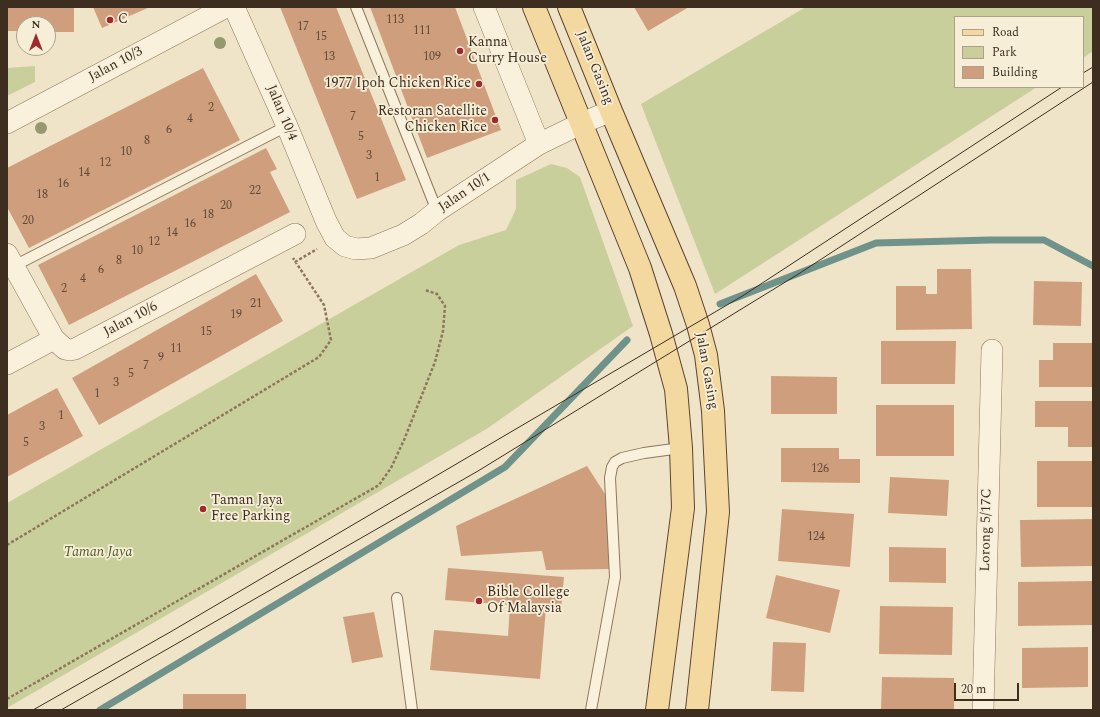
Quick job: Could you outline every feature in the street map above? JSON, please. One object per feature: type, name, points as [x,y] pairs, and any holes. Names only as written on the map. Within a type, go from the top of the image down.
[{"type":"main road","points":[[534,7],[640,268],[661,334],[676,389],[681,448],[683,508],[657,710]]},
{"type":"main road","name":"Jalan Gasing","points":[[569,7],[685,286],[706,355],[713,412],[718,512],[697,710]]},
{"type":"street","name":"Jalan 10/4","points":[[234,7],[287,126],[326,221]]},
{"type":"street","points":[[484,7],[539,144]]},
{"type":"street","name":"Jalan 10/3","points":[[7,123],[216,9]]},
{"type":"street","name":"Jalan 10/1","points":[[326,221],[335,238],[345,246],[356,249],[370,248],[403,235],[421,224],[437,211],[539,144],[611,111]]},
{"type":"street","name":"Jalan 10/6","points":[[10,260],[54,339],[65,349],[70,350],[75,349],[288,237]]},
{"type":"street","points":[[7,364],[54,339]]},
{"type":"street","name":"Lorong 5/17C","points":[[983,710],[992,350]]},
{"type":"lane","points":[[356,7],[437,211]]},
{"type":"lane","points":[[10,260],[287,126]]},
{"type":"lane","points":[[591,710],[614,576],[610,478],[612,467],[615,462],[622,458],[644,453],[681,448]]},
{"type":"lane","points":[[397,598],[412,710]]},
{"type":"path","points":[[7,545],[319,357],[331,340],[324,305],[288,237]]},
{"type":"path","points":[[7,699],[379,485],[391,468],[404,440],[435,362],[443,331],[445,306],[437,294],[425,290]]},
{"type":"green space","points":[[806,7],[1093,7],[1093,51],[1084,57],[1084,16],[954,16],[954,88],[1035,88],[715,294],[641,104]]},
{"type":"green space","points":[[35,66],[35,82],[7,96],[7,68]]},
{"type":"green space","name":"Taman Jaya","points":[[551,164],[567,168],[580,177],[633,326],[488,428],[7,708],[7,503],[459,245],[506,230],[516,209],[516,180]]},
{"type":"building","points":[[7,7],[74,7],[74,32],[56,32],[56,16],[16,16],[16,31],[7,31]]},
{"type":"building","name":"C","points":[[93,7],[150,7],[102,28]]},
{"type":"building","points":[[280,7],[336,7],[406,180],[357,199]]},
{"type":"building","points":[[370,7],[455,7],[501,130],[427,158]]},
{"type":"building","points":[[634,7],[689,7],[648,31]]},
{"type":"building","points":[[203,68],[240,140],[29,248],[7,207],[7,168]]},
{"type":"building","points":[[266,148],[277,169],[270,172],[290,212],[69,325],[38,265]]},
{"type":"building","points":[[937,269],[971,269],[972,329],[896,330],[896,286],[926,286],[926,294],[937,294]]},
{"type":"building","points":[[256,274],[283,321],[99,425],[72,378]]},
{"type":"building","points":[[1034,281],[1082,282],[1081,326],[1033,325]]},
{"type":"building","points":[[881,341],[956,341],[955,384],[881,384]]},
{"type":"building","points":[[1053,343],[1093,343],[1093,387],[1039,387],[1039,360],[1053,360]]},
{"type":"building","points":[[771,376],[837,377],[837,414],[771,414]]},
{"type":"building","points":[[57,388],[83,436],[7,477],[7,415]]},
{"type":"building","points":[[1035,401],[1093,401],[1093,447],[1068,447],[1068,427],[1035,427]]},
{"type":"building","points":[[876,405],[954,405],[954,456],[876,456]]},
{"type":"building","points":[[781,448],[839,448],[839,459],[860,459],[860,483],[781,482]]},
{"type":"building","points":[[1037,461],[1093,461],[1093,507],[1037,507]]},
{"type":"building","points":[[587,466],[607,497],[609,569],[546,570],[542,551],[461,556],[456,526]]},
{"type":"building","points":[[890,477],[949,480],[947,516],[888,513]]},
{"type":"building","points":[[782,509],[854,514],[850,567],[778,561]]},
{"type":"building","points":[[1093,519],[1093,566],[1021,567],[1020,520]]},
{"type":"building","points":[[889,547],[946,548],[946,583],[889,582]]},
{"type":"building","points":[[448,568],[564,577],[561,609],[546,608],[540,679],[430,670],[434,630],[508,636],[510,605],[445,600]]},
{"type":"building","points":[[776,575],[840,590],[830,633],[766,618]]},
{"type":"building","points":[[1093,581],[1093,625],[1018,626],[1018,582]]},
{"type":"building","points":[[880,606],[953,607],[952,655],[879,654]]},
{"type":"building","points":[[374,612],[383,657],[352,663],[343,617]]},
{"type":"building","points":[[773,642],[806,643],[804,692],[771,691]]},
{"type":"building","points":[[1088,647],[1088,687],[1022,688],[1022,648]]},
{"type":"building","points":[[882,677],[954,678],[954,710],[881,710]]},
{"type":"building","points":[[183,694],[246,694],[246,710],[183,710]]},
{"type":"waterway","points":[[720,304],[876,243],[1044,240],[1093,266]]},
{"type":"waterway","points":[[100,710],[505,467],[627,340]]},
{"type":"tram line","points":[[1084,72],[1093,67]]},
{"type":"tram line","points":[[1084,88],[1093,82]]},
{"type":"tram line","points":[[33,710],[172,631],[744,295],[1060,88]]},
{"type":"tram line","points":[[61,710],[478,471],[800,273],[1084,88]]},
{"type":"place","name":"C","points":[[110,20]]},
{"type":"place","name":"Kanna Curry House","points":[[460,51]]},
{"type":"place","name":"1977 Ipoh Chicken Rice","points":[[479,84]]},
{"type":"place","name":"Restoran Satellite Chicken Rice","points":[[495,120]]},
{"type":"place","name":"Taman Jaya Free Parking","points":[[203,509]]},
{"type":"place","name":"Bible College Of Malaysia","points":[[479,601]]}]
